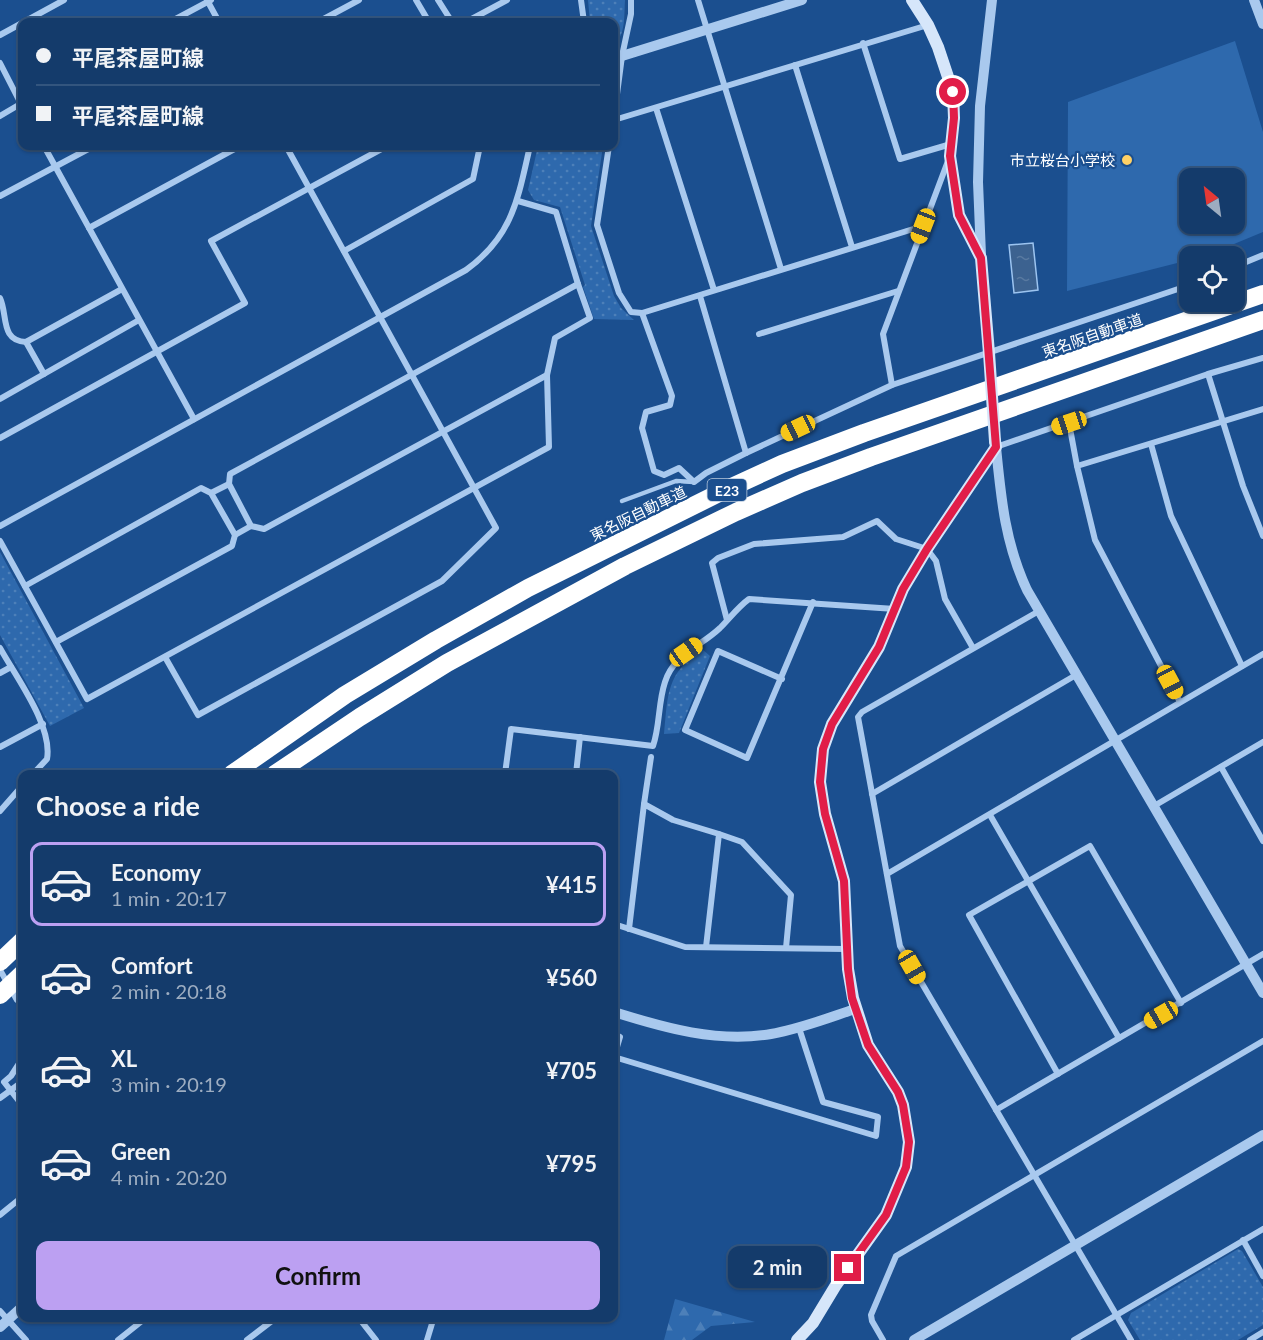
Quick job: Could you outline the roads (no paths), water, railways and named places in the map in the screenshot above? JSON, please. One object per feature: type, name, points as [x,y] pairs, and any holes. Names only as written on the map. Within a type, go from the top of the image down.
[{"type":"highway","name":"東名阪自動車道","points":[[237,770],[345,695],[436,640],[528,588],[720,492],[782,464],[864,433],[1263,294]]},
{"type":"highway","name":"E23","points":[[281,770],[360,717],[533,615],[625,566],[736,512],[802,483],[851,465],[1263,320]]},
{"type":"highway","points":[[0,962],[18,945]]},
{"type":"highway","points":[[0,995],[18,978]]},
{"type":"main road","points":[[798,1340],[813,1323],[836,1285],[886,1215],[906,1167],[909,1135],[898,1092],[868,1045],[855,1009],[846,949],[844,881],[825,814],[820,782],[822,756],[832,724],[870,664],[903,589],[996,444],[981,258],[959,215],[950,150],[954,118],[953,92],[938,47],[928,25],[912,0]]},
{"type":"street","points":[[30,18],[64,0]]},
{"type":"street","points":[[325,18],[359,0]]},
{"type":"street","points":[[416,0],[427,18]]},
{"type":"street","points":[[438,0],[449,18]]},
{"type":"street","points":[[473,18],[507,0]]},
{"type":"street","points":[[581,0],[583,18]]},
{"type":"street","points":[[618,57],[631,14],[630,0]]},
{"type":"street","points":[[698,0],[781,269]]},
{"type":"street","points":[[618,57],[802,0]]},
{"type":"street","points":[[981,258],[978,182],[980,106],[992,0]]},
{"type":"street","points":[[1254,0],[1263,24]]},
{"type":"street","points":[[177,18],[209,1],[217,18]]},
{"type":"street","points":[[0,34],[18,24]]},
{"type":"street","points":[[618,118],[928,25]]},
{"type":"street","points":[[863,43],[900,159],[950,150],[883,334],[892,385]]},
{"type":"street","points":[[0,63],[18,97]]},
{"type":"street","points":[[795,65],[852,247]]},
{"type":"street","points":[[0,116],[18,106]]},
{"type":"street","points":[[656,108],[714,290]]},
{"type":"street","points":[[46,150],[194,419]]},
{"type":"street","points":[[0,196],[87,150]]},
{"type":"street","points":[[89,228],[233,150]]},
{"type":"street","points":[[165,657],[198,715],[442,581],[496,528],[288,150]]},
{"type":"street","points":[[0,438],[245,303],[211,241],[380,150]]},
{"type":"street","points":[[344,251],[473,180],[479,150]]},
{"type":"street","points":[[0,526],[381,317],[476,262],[496,242],[518,201],[529,150]]},
{"type":"street","points":[[608,150],[597,225],[619,293],[631,312],[642,314],[923,226]]},
{"type":"street","points":[[0,541],[87,699],[549,447],[547,375],[555,338],[590,318],[556,212],[518,201]]},
{"type":"street","points":[[1245,262],[1263,255]]},
{"type":"street","points":[[251,526],[229,484],[230,474],[578,284]]},
{"type":"street","points":[[0,297],[3,323],[11,338],[18,342],[26,342],[122,289]]},
{"type":"street","points":[[642,314],[672,396],[670,405],[646,412],[642,428],[654,471],[664,475],[679,468],[694,482],[706,473],[746,453],[892,385],[1179,289]]},
{"type":"street","points":[[759,334],[898,291]]},
{"type":"street","points":[[700,296],[746,453]]},
{"type":"street","points":[[0,399],[140,320]]},
{"type":"street","points":[[26,342],[44,374]]},
{"type":"street","points":[[1263,358],[1208,374],[1069,423],[996,444],[1003,515],[1008,539],[1022,578],[1076,675],[1263,993]]},
{"type":"street","points":[[1208,374],[1242,486],[1263,536]]},
{"type":"street","points":[[235,535],[251,526],[264,529],[547,375]]},
{"type":"street","points":[[1077,466],[1263,409]]},
{"type":"street","points":[[1069,423],[1095,540],[1180,702]]},
{"type":"street","points":[[1151,444],[1171,516],[1242,666]]},
{"type":"street","points":[[211,493],[229,484]]},
{"type":"street","points":[[25,586],[201,488],[211,493],[235,535],[232,546],[56,642]]},
{"type":"street","points":[[727,620],[711,563],[718,558],[754,544],[843,537],[877,521],[896,539],[927,549],[936,561],[945,599],[973,648]]},
{"type":"street","points":[[506,770],[511,729],[653,746],[664,684],[670,671],[686,652],[719,629],[741,604],[750,599],[895,609]]},
{"type":"street","points":[[782,679],[718,651],[685,730],[747,758],[782,679],[813,602]]},
{"type":"street","points":[[1039,611],[862,712],[858,717],[900,946],[1131,1340]]},
{"type":"street","points":[[0,648],[43,724],[49,746],[47,759],[37,770]]},
{"type":"street","points":[[887,874],[1263,654]]},
{"type":"street","points":[[0,673],[11,667]]},
{"type":"street","points":[[872,794],[1076,675]]},
{"type":"street","points":[[0,747],[43,724]]},
{"type":"street","points":[[576,770],[580,737]]},
{"type":"street","points":[[1154,806],[1263,742]]},
{"type":"street","points":[[629,929],[651,757]]},
{"type":"street","points":[[1221,767],[1263,841]]},
{"type":"street","points":[[0,811],[18,791]]},
{"type":"street","points":[[644,804],[673,820],[742,842],[791,895],[786,948]]},
{"type":"street","points":[[990,815],[1119,1038]]},
{"type":"street","points":[[706,947],[719,834]]},
{"type":"street","points":[[1058,1074],[969,915],[1090,846],[1181,1003]]},
{"type":"street","points":[[618,925],[686,947],[846,949]]},
{"type":"street","points":[[996,1110],[1263,954]]},
{"type":"street","points":[[0,970],[18,1001]]},
{"type":"street","points":[[618,1013],[676,1030],[725,1037],[771,1034],[799,1028],[855,1009]]},
{"type":"street","points":[[618,1058],[876,1136],[878,1117],[823,1102],[799,1028]]},
{"type":"street","points":[[883,1340],[871,1315],[896,1256],[1263,1041]]},
{"type":"street","points":[[18,1065],[4,1082],[18,1100]]},
{"type":"street","points":[[0,1098],[18,1085]]},
{"type":"street","points":[[914,1340],[1263,1135]]},
{"type":"street","points":[[0,1215],[18,1200]]},
{"type":"street","points":[[1074,1340],[1263,1228]]},
{"type":"street","points":[[1243,1240],[1263,1276]]},
{"type":"street","points":[[18,1310],[3,1319],[26,1340]]},
{"type":"street","points":[[118,1340],[141,1322]]},
{"type":"street","points":[[247,1340],[270,1322]]},
{"type":"street","points":[[362,1322],[376,1340]]},
{"type":"street","points":[[427,1340],[432,1322]]},
{"type":"street","points":[[1250,1340],[1263,1332]]},
{"type":"lane","points":[[622,501],[676,481],[694,482]]},
{"type":"water","points":[[1033,243],[1038,290],[1014,293],[1009,245]]},
{"type":"place","name":"市立桜台小学校","points":[[1127,160]]}]
